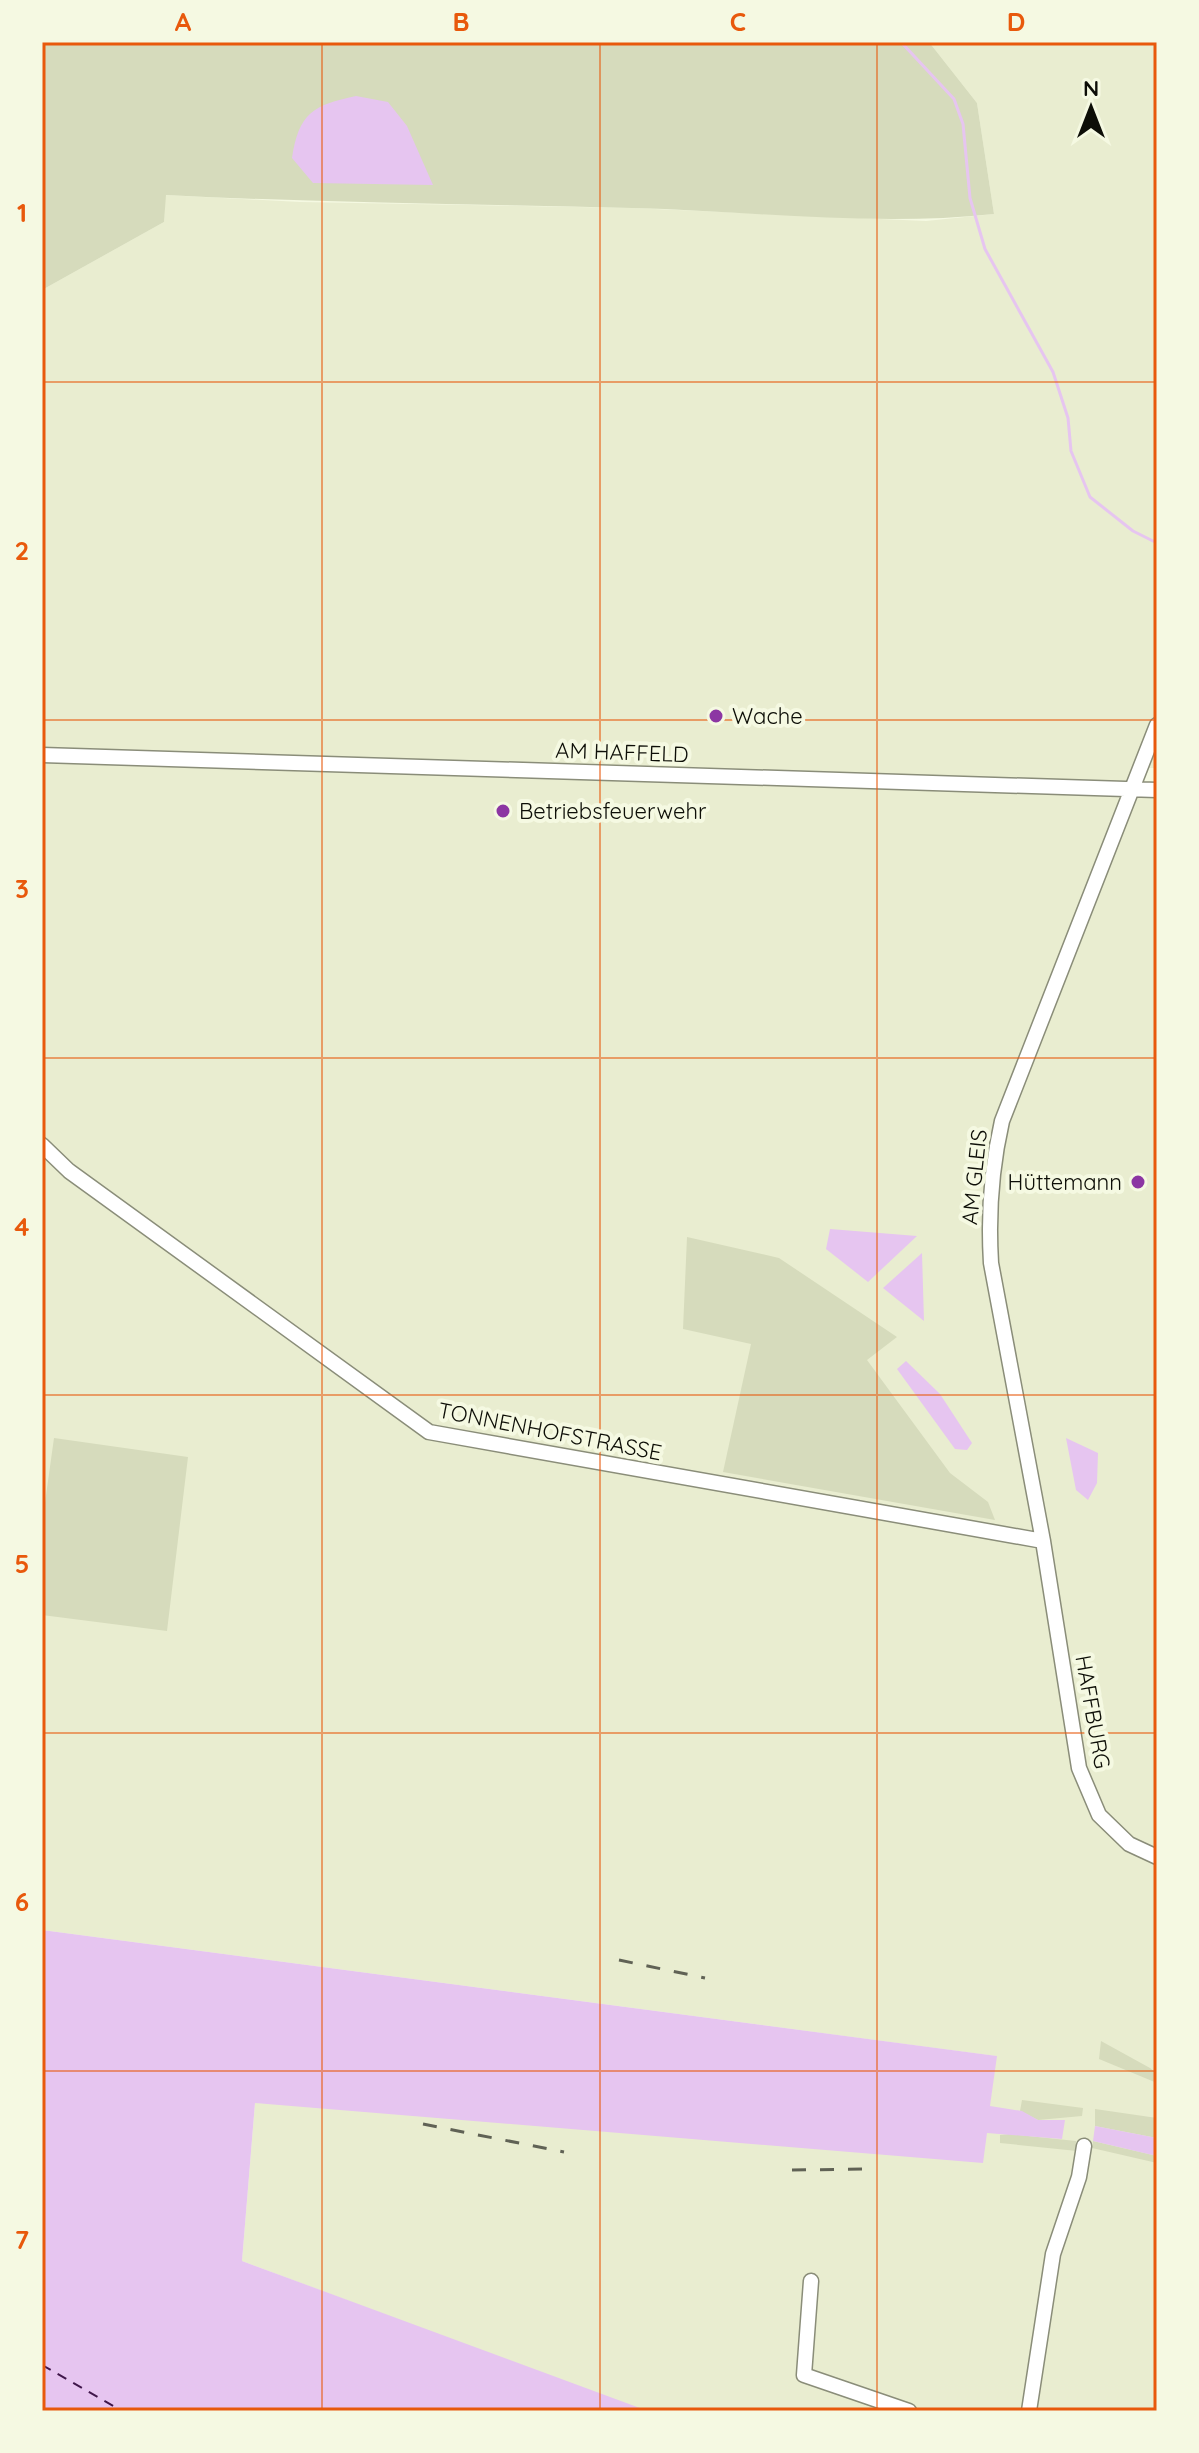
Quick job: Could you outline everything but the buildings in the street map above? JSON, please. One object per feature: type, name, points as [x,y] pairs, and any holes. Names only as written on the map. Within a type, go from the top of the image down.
[{"type":"street","points":[[1131,789],[1157,725]]},
{"type":"street","name":"AM HAFFELD","points":[[42,755],[1157,790]]},
{"type":"street","name":"AM GLEIS","points":[[1043,1541],[991,1263],[992,1177],[1002,1121],[1013,1088],[1131,789]]},
{"type":"street","name":"TONNENHOFSTRASSE","points":[[42,1145],[69,1171],[429,1432],[1043,1541]]},
{"type":"street","name":"HAFFBURG","points":[[1043,1541],[1079,1768],[1087,1794],[1112,1829],[1129,1844],[1157,1857]]},
{"type":"street","points":[[1029,2411],[1053,2254],[1079,2177],[1084,2146]]},
{"type":"street","points":[[811,2281],[804,2375],[909,2411]]},
{"type":"shaded area","points":[[42,42],[929,42],[977,103],[994,214],[858,219],[632,208],[166,195],[164,222],[42,290]]},
{"type":"shaded area","points":[[929,42],[1157,42],[1157,768],[1139,768],[1131,788],[1157,790],[1157,2411],[643,2411],[242,2261],[255,2103],[988,2119],[996,2056],[42,1930],[42,290],[164,222],[165,195],[300,202],[632,208],[926,221],[994,214],[977,103]]},
{"type":"shaded area","points":[[356,96],[388,102],[407,126],[433,185],[313,183],[292,158],[299,131],[310,114],[319,108]]},
{"type":"shaded area","points":[[830,1229],[917,1236],[868,1282],[826,1249]]},
{"type":"shaded area","points":[[687,1237],[779,1258],[897,1337],[867,1360],[950,1473],[988,1502],[995,1520],[723,1472],[751,1344],[683,1329]]},
{"type":"shaded area","points":[[922,1253],[924,1321],[883,1288]]},
{"type":"shaded area","points":[[906,1361],[940,1394],[972,1443],[967,1450],[955,1449],[897,1369]]},
{"type":"shaded area","points":[[54,1438],[188,1457],[167,1631],[42,1615],[42,1524]]},
{"type":"shaded area","points":[[1066,1438],[1098,1453],[1097,1483],[1088,1500],[1076,1490]]},
{"type":"shaded area","points":[[42,1930],[997,2056],[990,2106],[1022,2111],[1038,2120],[1065,2120],[1062,2139],[987,2133],[983,2163],[255,2103],[242,2261],[648,2411],[42,2411]]},
{"type":"shaded area","points":[[1101,2041],[1150,2068],[1157,2074],[1157,2083],[1099,2059]]},
{"type":"shaded area","points":[[1022,2100],[1083,2108],[1082,2116],[1038,2120],[1020,2111]]},
{"type":"shaded area","points":[[1095,2109],[1157,2118],[1157,2138],[1095,2126]]},
{"type":"shaded area","points":[[1095,2126],[1157,2138],[1157,2156],[1093,2141]]},
{"type":"shaded area","points":[[1000,2135],[1076,2141],[1077,2151],[1000,2143]]},
{"type":"shaded area","points":[[1093,2141],[1157,2156],[1157,2163],[1092,2148]]},
{"type":"waterway","points":[[901,42],[954,99],[963,124],[970,198],[985,249],[1053,372],[1068,418],[1071,451],[1090,497],[1133,531],[1157,543]]},
{"type":"ferry route","points":[[42,2365],[122,2411]]},
{"type":"railway","points":[[619,1960],[705,1978]]},
{"type":"railway","points":[[423,2124],[564,2152]]},
{"type":"railway","points":[[792,2170],[868,2169]]},
{"type":"place","name":"Wache","points":[[716,716]]},
{"type":"place","name":"Betriebsfeuerwehr","points":[[503,811]]},
{"type":"place","name":"Hüttemann","points":[[1138,1182]]}]
